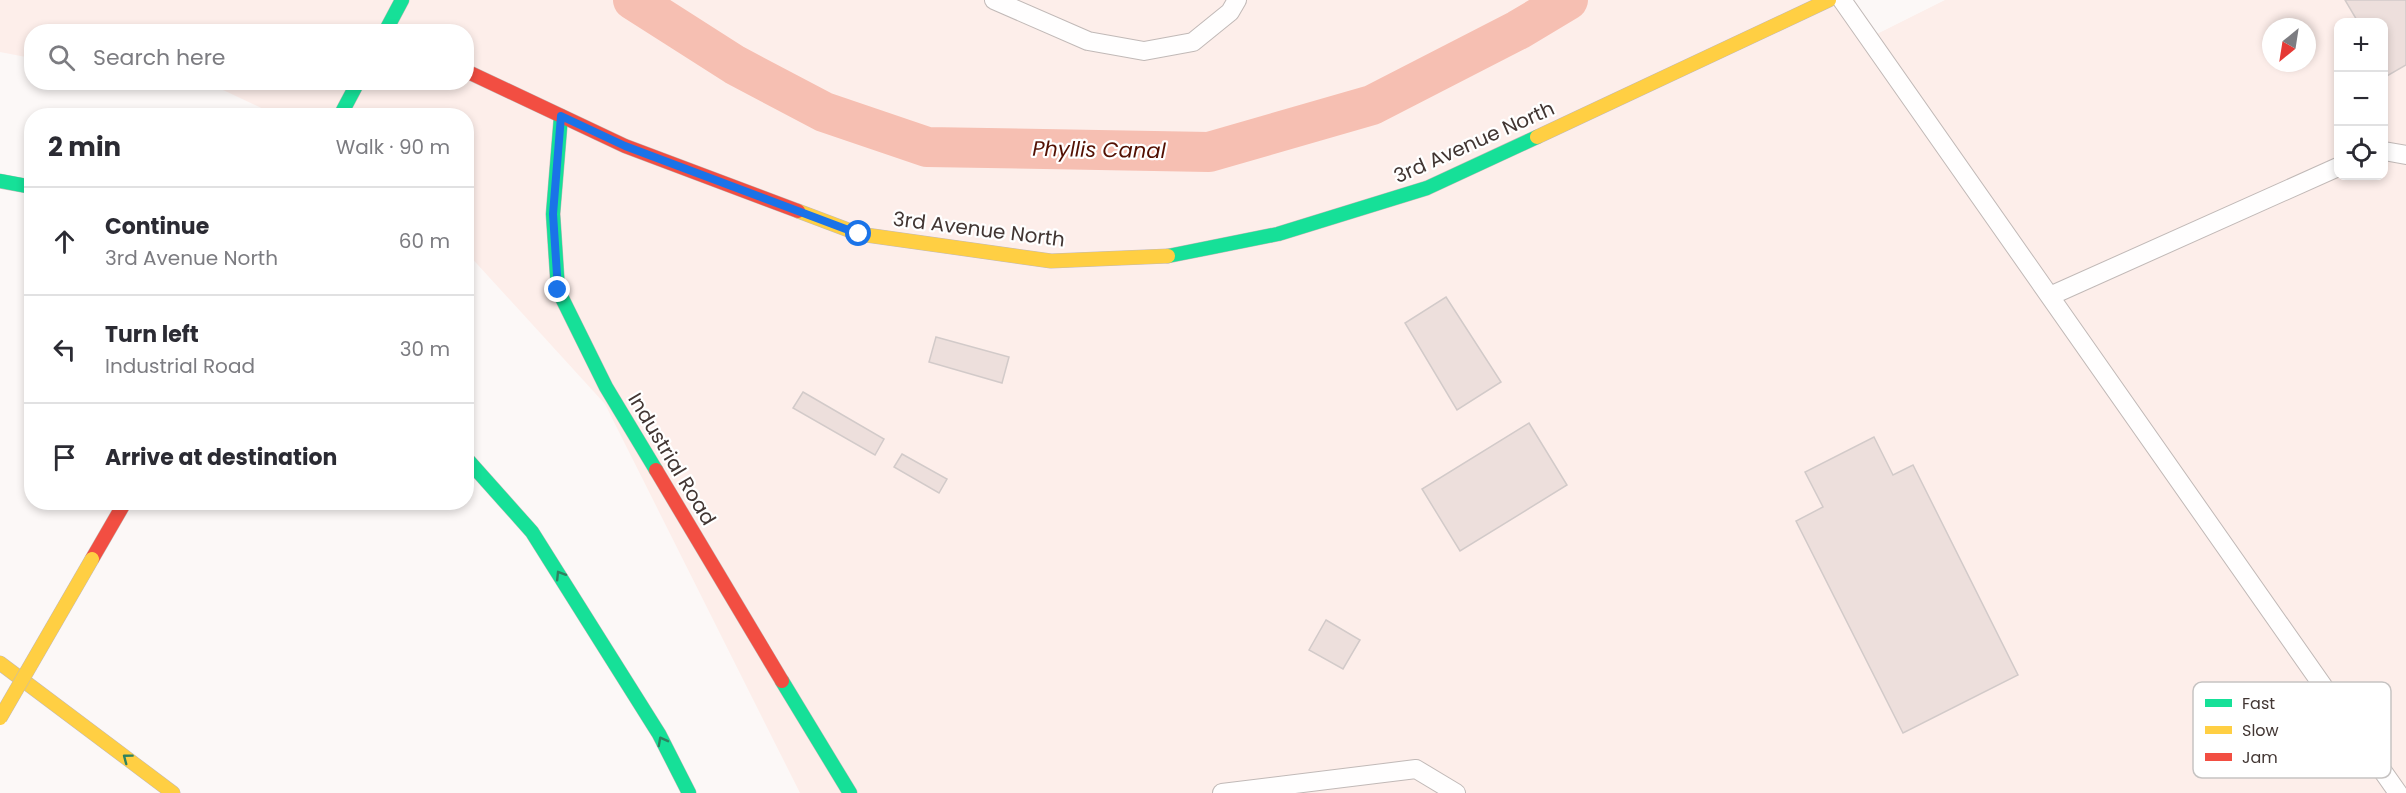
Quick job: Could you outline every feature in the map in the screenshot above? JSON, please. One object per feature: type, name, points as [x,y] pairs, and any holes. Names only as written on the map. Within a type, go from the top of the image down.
[{"type":"main road","points":[[389,24],[402,0]]},
{"type":"main road","name":"3rd Avenue North","points":[[474,75],[625,146],[859,234],[1051,261],[1158,258],[1278,234],[1427,188],[1829,0]]},
{"type":"main road","points":[[344,108],[354,90]]},
{"type":"main road","name":"Industrial Road","points":[[561,116],[553,214],[558,290],[606,387],[850,793]]},
{"type":"main road","points":[[0,181],[24,186]]},
{"type":"main road","points":[[474,467],[532,531],[659,734],[689,793]]},
{"type":"main road","points":[[0,718],[120,510]]},
{"type":"main road","points":[[0,663],[173,793]]},
{"type":"lane","points":[[994,0],[1088,41],[1144,51],[1193,42],[1230,12],[1237,0]]},
{"type":"lane","points":[[1842,0],[2320,682]]},
{"type":"lane","points":[[2388,152],[2406,155]]},
{"type":"lane","points":[[2050,296],[2334,169]]},
{"type":"lane","points":[[1222,793],[1416,769],[1456,793]]},
{"type":"lane","points":[[2387,778],[2398,793]]},
{"type":"shaded area","points":[[0,0],[1829,0],[1877,34],[1945,0],[2406,0],[2406,793],[800,793],[605,404],[474,261],[474,108],[261,108],[223,90],[474,90],[474,24],[24,24],[24,57],[0,52]]},
{"type":"building","points":[[2345,0],[2406,0],[2406,65],[2388,75],[2388,18],[2356,18]]},
{"type":"building","points":[[1446,297],[1501,382],[1457,410],[1405,323]]},
{"type":"building","points":[[936,337],[1009,357],[1002,383],[929,362]]},
{"type":"building","points":[[803,392],[884,439],[875,455],[793,408]]},
{"type":"building","points":[[1529,423],[1567,485],[1460,551],[1422,489]]},
{"type":"building","points":[[1874,437],[1893,475],[1913,465],[2018,675],[1903,733],[1796,521],[1823,507],[1805,472]]},
{"type":"building","points":[[902,454],[947,479],[939,493],[894,467]]},
{"type":"building","points":[[1326,620],[1360,640],[1343,669],[1309,650]]},
{"type":"waterway","name":"Phyllis Canal","points":[[633,0],[735,65],[824,112],[927,147],[1209,152],[1372,105],[1518,30],[1568,0]]},
{"type":"traffic: fast","points":[[389,24],[402,0]]},
{"type":"traffic: fast","points":[[344,108],[354,90]]},
{"type":"traffic: fast","points":[[561,116],[553,214],[558,290],[606,387],[656,470]]},
{"type":"traffic: fast","points":[[1168,256],[1278,234],[1427,188],[1537,137]]},
{"type":"traffic: fast","points":[[0,181],[24,186]]},
{"type":"traffic: fast","points":[[474,467],[532,532],[659,734],[689,793]]},
{"type":"traffic: fast","points":[[782,681],[850,793]]},
{"type":"traffic: slow","points":[[1537,137],[1829,0]]},
{"type":"traffic: slow","points":[[798,211],[859,234],[1051,261],[1168,256]]},
{"type":"traffic: slow","points":[[0,718],[92,559]]},
{"type":"traffic: slow","points":[[0,663],[173,793]]},
{"type":"traffic: jam","points":[[474,75],[625,146],[798,211]]},
{"type":"traffic: jam","points":[[656,470],[782,681]]},
{"type":"traffic: jam","points":[[92,559],[120,510]]},
{"type":"route","points":[[558,290],[553,214],[561,116],[625,146],[859,234]]}]
